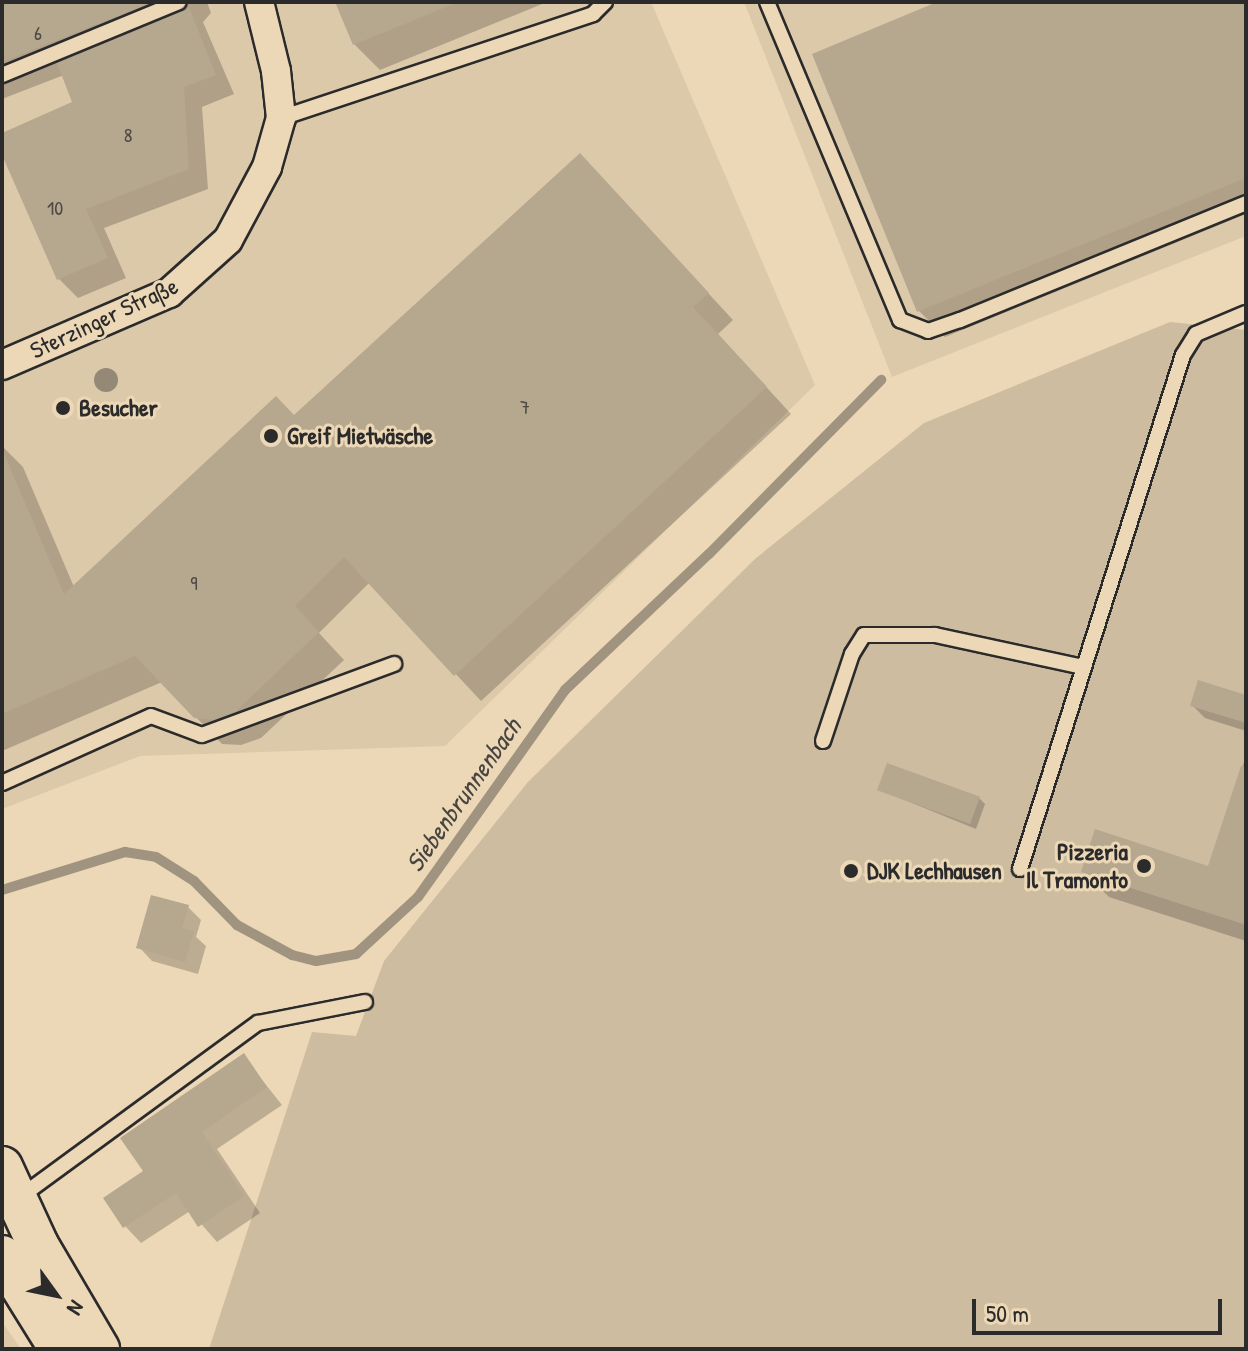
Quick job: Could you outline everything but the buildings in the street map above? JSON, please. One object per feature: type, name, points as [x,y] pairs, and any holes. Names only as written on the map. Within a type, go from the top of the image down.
[{"type":"main road","points":[[7,1192],[18,1263],[60,1349]]},
{"type":"main road","points":[[18,1263],[99,1349]]},
{"type":"street","name":"Sterzinger Straße","points":[[2,365],[169,293],[202,267],[228,240],[250,202],[281,118],[276,71],[259,2]]},
{"type":"lane","points":[[2,75],[179,2]]},
{"type":"lane","points":[[281,118],[593,14],[605,2]]},
{"type":"lane","points":[[767,2],[900,320],[928,331],[1246,203]]},
{"type":"lane","points":[[1020,869],[1183,355],[1196,334],[1246,313]]},
{"type":"lane","points":[[823,741],[852,654],[864,635],[935,635],[1083,667]]},
{"type":"lane","points":[[2,783],[151,716],[202,735],[394,664]]},
{"type":"lane","points":[[7,1192],[258,1023],[365,1002]]},
{"type":"shaded area","points":[[2,2],[651,2],[815,385],[445,746],[140,756],[2,809]]},
{"type":"shaded area","points":[[744,2],[1246,2],[1246,236],[892,377]]},
{"type":"shaded area","name":"DJK Lechhausen","points":[[1170,322],[1246,330],[1246,1349],[209,1349],[312,1032],[356,1036],[384,961],[528,782],[755,559],[924,423]]},
{"type":"shaded area","points":[[2,1322],[21,1349],[2,1349]]},
{"type":"waterway","name":"Siebenbrunnenbach","points":[[2,890],[125,852],[156,857],[194,881],[237,925],[292,955],[316,961],[356,954],[418,897],[565,690],[709,554],[881,380]]},
{"type":"place","name":"Besucher","points":[[63,408]]},
{"type":"place","name":"Greif Mietwäsche","points":[[271,436]]},
{"type":"place","name":"Pizzeria Il Tramonto","points":[[1144,866]]},
{"type":"place","name":"DJK Lechhausen","points":[[851,871]]}]
